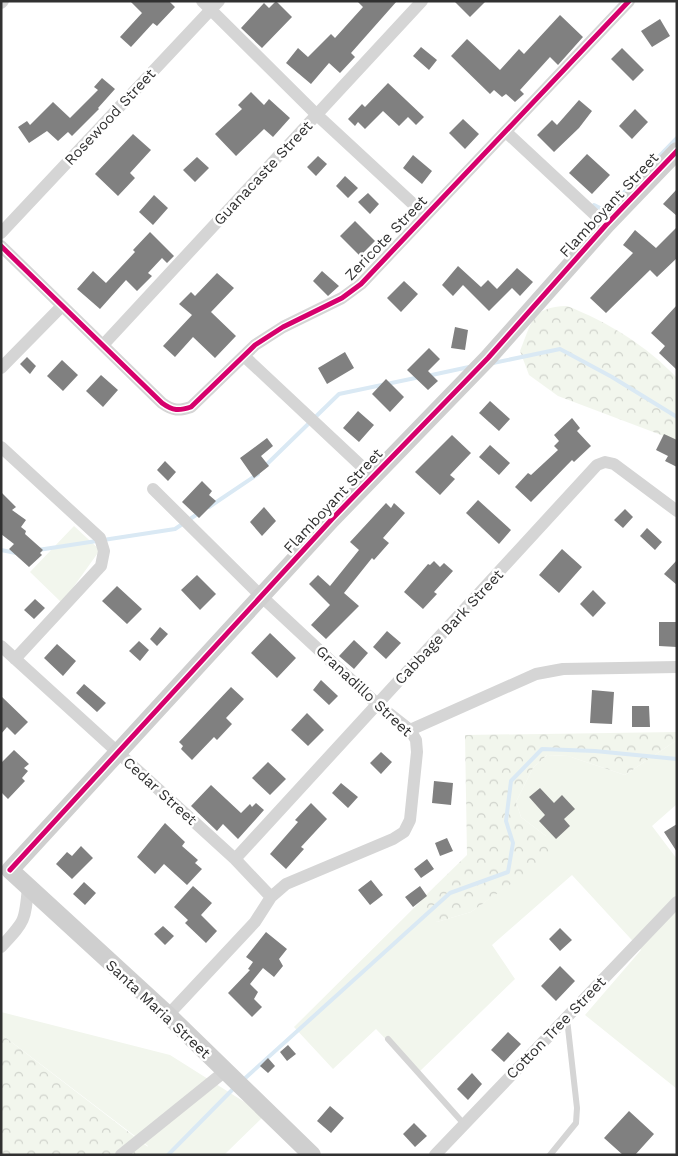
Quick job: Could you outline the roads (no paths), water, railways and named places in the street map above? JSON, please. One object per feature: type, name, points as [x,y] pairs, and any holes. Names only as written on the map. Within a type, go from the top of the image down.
[{"type":"street","name":"Guanacaste Street","points":[[104,344],[422,1]]},
{"type":"street","name":"Zericote Street","points":[[1,246],[104,344],[162,403],[170,410],[180,411],[191,406],[255,345],[283,327],[342,298],[361,284],[424,215],[506,132],[629,1]]},
{"type":"street","points":[[211,4],[317,115],[424,215]]},
{"type":"street","name":"Rosewood Street","points":[[1,233],[211,4]]},
{"type":"street","points":[[506,132],[606,225]]},
{"type":"street","name":"Flamboyant Street","points":[[6,869],[119,754],[261,596],[488,358],[606,225],[677,151]]},
{"type":"street","points":[[1,368],[62,306]]},
{"type":"street","points":[[244,356],[373,477]]},
{"type":"street","points":[[1,448],[100,538],[104,551],[102,566],[15,659]]},
{"type":"street","name":"Cabbage Bark Street","points":[[236,859],[597,465],[605,462],[614,464],[677,511]]},
{"type":"street","name":"Granadillo Street","points":[[153,489],[261,596],[377,704],[410,730],[416,740],[417,752],[410,820],[404,832],[393,839],[286,884],[271,896],[255,922],[168,1016]]},
{"type":"street","name":"Cedar Street","points":[[1,646],[236,859],[271,896]]},
{"type":"street","points":[[410,730],[536,674],[563,670],[677,667]]},
{"type":"street","name":"Santa Maria Street","points":[[6,869],[168,1016],[312,1155]]},
{"type":"street","points":[[1,948],[24,921],[27,911],[28,887]]},
{"type":"street","name":"Cotton Tree Street","points":[[435,1155],[677,902]]},
{"type":"street","points":[[122,1155],[224,1072]]},
{"type":"lane","points":[[550,1155],[576,1123],[577,1108],[566,1017]]},
{"type":"lane","points":[[388,1040],[464,1124]]},
{"type":"waterway","points":[[594,205],[606,211],[677,138]]},
{"type":"waterway","points":[[493,363],[560,349],[612,377],[677,417]]},
{"type":"waterway","points":[[427,376],[469,367]]},
{"type":"waterway","points":[[264,467],[339,394],[420,377]]},
{"type":"waterway","points":[[209,507],[258,474]]},
{"type":"waterway","points":[[38,550],[175,529],[199,513]]},
{"type":"waterway","points":[[1,550],[16,553]]},
{"type":"waterway","points":[[242,1081],[450,893],[508,872],[513,843],[506,821],[511,781],[542,749],[595,751],[677,759]]},
{"type":"waterway","points":[[168,1155],[235,1087]]}]
